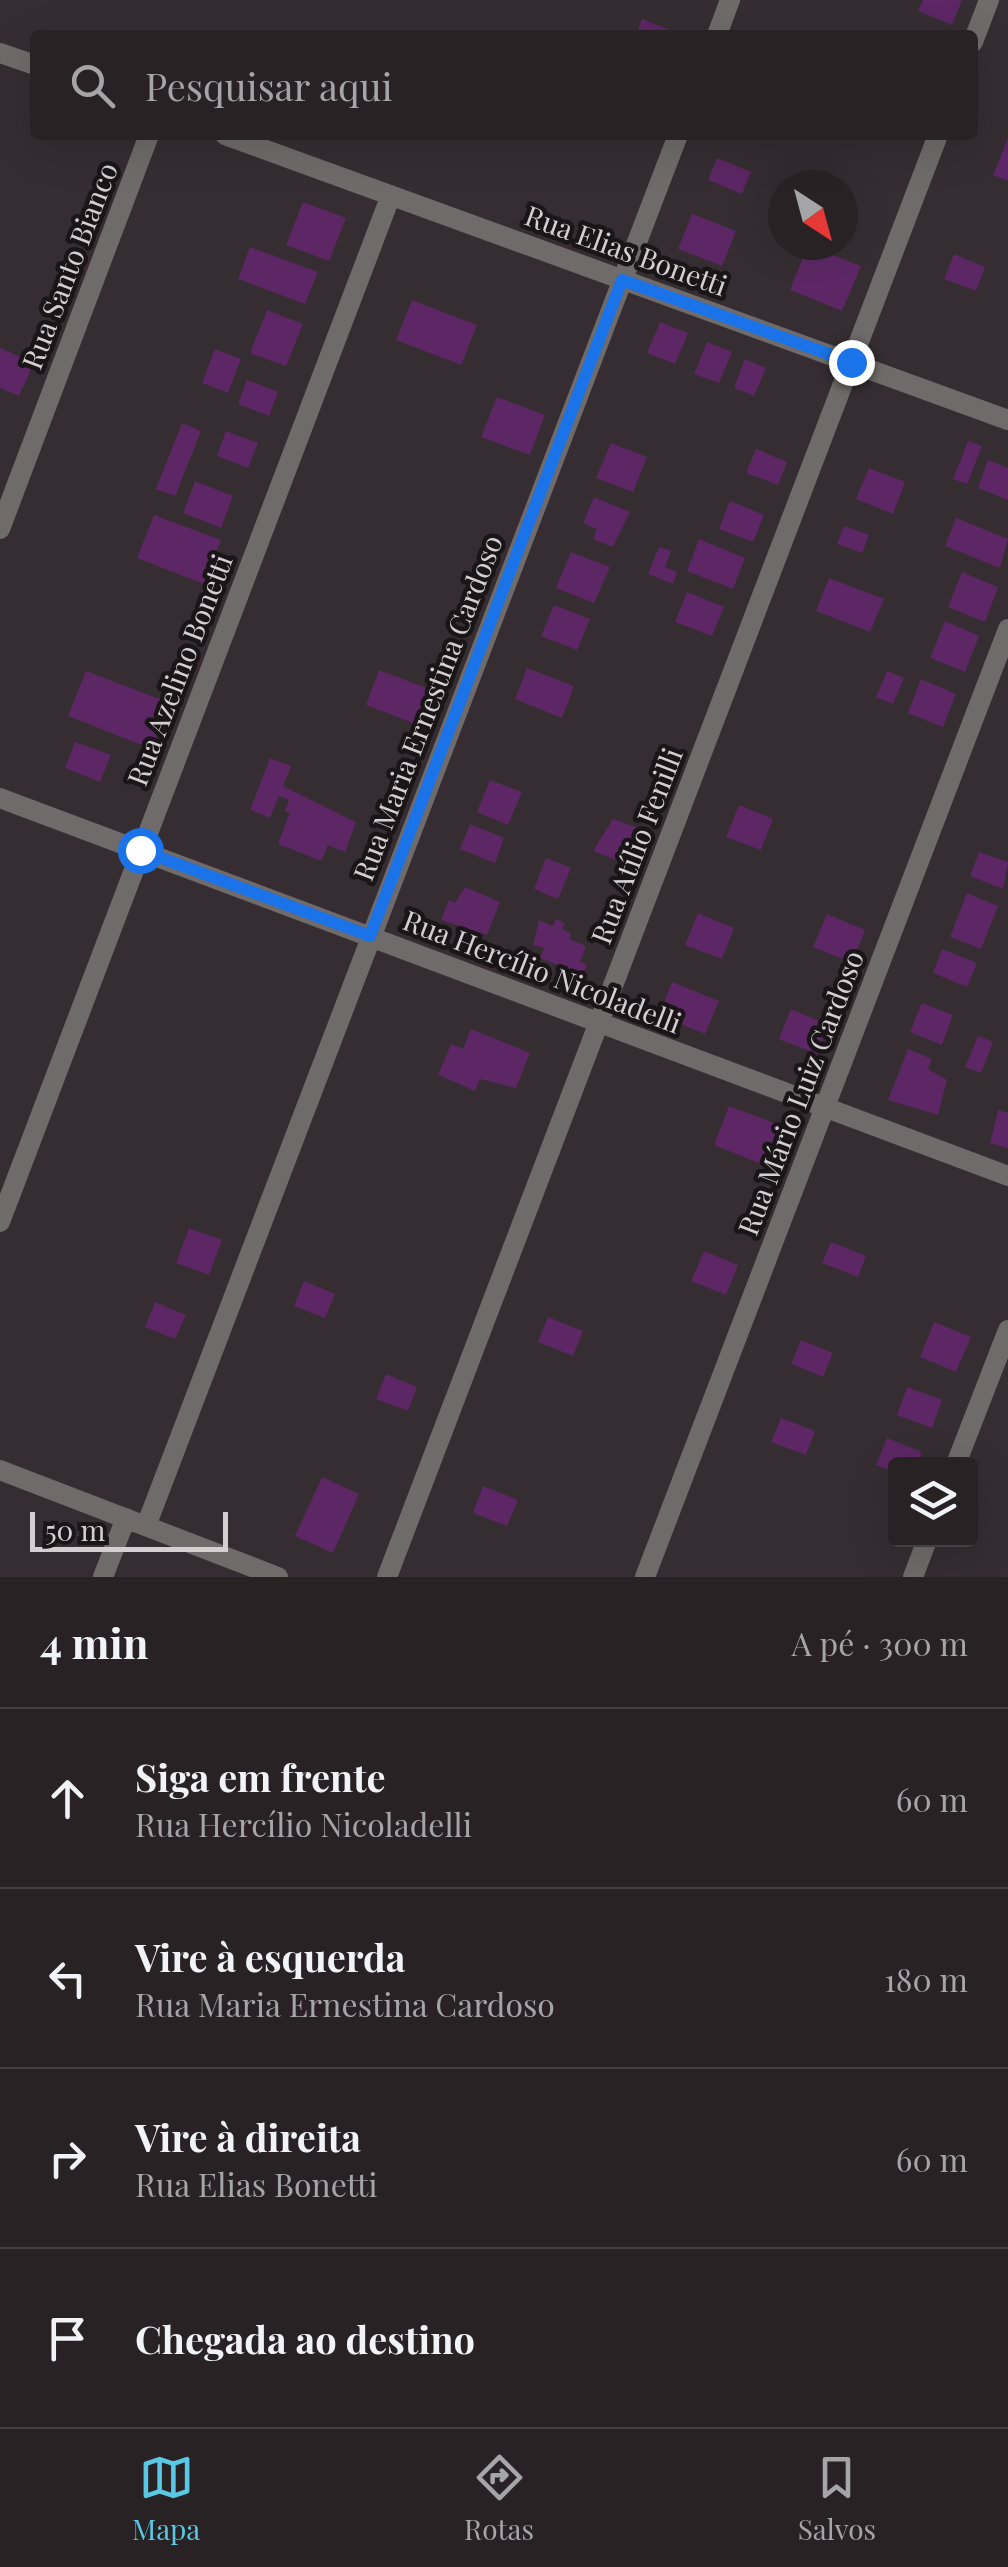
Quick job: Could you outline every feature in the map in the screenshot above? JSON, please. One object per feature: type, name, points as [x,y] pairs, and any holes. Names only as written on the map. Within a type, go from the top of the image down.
[{"type":"street","points":[[719,30],[730,0]]},
{"type":"street","points":[[978,30],[989,0]]},
{"type":"street","points":[[0,52],[30,64]]},
{"type":"street","name":"Rua Santo Bianco","points":[[0,529],[146,140]]},
{"type":"street","name":"Rua Elias Bonetti","points":[[239,140],[1008,420]]},
{"type":"street","name":"Rua Maria Ernestina Cardoso","points":[[103,1577],[136,1522],[370,936],[676,140]]},
{"type":"street","name":"Rua Atílio Fenilli","points":[[387,1577],[936,140]]},
{"type":"street","name":"Rua Azelino Bonetti","points":[[0,1222],[390,195]]},
{"type":"street","name":"Rua Mário Luiz Cardoso","points":[[645,1577],[1008,629]]},
{"type":"street","name":"Rua Hercílio Nicoladelli","points":[[0,798],[1008,1176]]},
{"type":"street","points":[[959,1457],[1008,1330]]},
{"type":"street","points":[[0,1470],[278,1577]]},
{"type":"street","points":[[913,1577],[925,1547]]},
{"type":"building","points":[[923,0],[962,0],[952,25],[918,11]]},
{"type":"building","points":[[642,19],[670,30],[638,30]]},
{"type":"building","points":[[1008,138],[1008,181],[993,175]]},
{"type":"building","points":[[717,158],[751,172],[742,194],[708,180]]},
{"type":"building","points":[[303,202],[346,218],[329,261],[286,245]]},
{"type":"building","points":[[692,214],[736,231],[722,266],[678,249]]},
{"type":"building","points":[[250,247],[318,272],[305,304],[238,279]]},
{"type":"building","points":[[954,254],[985,267],[976,291],[944,279]]},
{"type":"building","points":[[802,260],[846,260],[861,266],[842,311],[790,290]]},
{"type":"building","points":[[412,300],[477,325],[461,365],[396,340]]},
{"type":"building","points":[[267,310],[303,324],[286,366],[250,353]]},
{"type":"building","points":[[660,322],[688,333],[675,364],[647,353]]},
{"type":"building","points":[[707,342],[732,352],[719,383],[694,374]]},
{"type":"building","points":[[0,348],[34,363],[19,396],[0,388]]},
{"type":"building","points":[[215,349],[241,359],[228,393],[202,383]]},
{"type":"building","points":[[745,359],[766,368],[754,396],[734,388]]},
{"type":"building","points":[[247,380],[278,392],[269,416],[238,404]]},
{"type":"building","points":[[497,397],[545,415],[530,455],[481,437]]},
{"type":"building","points":[[182,423],[201,431],[175,496],[156,489]]},
{"type":"building","points":[[226,431],[258,443],[248,468],[217,456]]},
{"type":"building","points":[[968,441],[982,446],[967,484],[953,479]]},
{"type":"building","points":[[611,443],[647,457],[633,492],[596,478]]},
{"type":"building","points":[[756,449],[787,462],[778,485],[746,473]]},
{"type":"building","points":[[988,460],[1008,468],[1008,500],[978,488]]},
{"type":"building","points":[[869,468],[905,482],[893,514],[856,499]]},
{"type":"building","points":[[195,481],[233,496],[221,528],[183,513]]},
{"type":"building","points":[[594,497],[630,512],[613,547],[593,539],[597,529],[583,523]]},
{"type":"building","points":[[730,501],[764,515],[753,542],[719,529]]},
{"type":"building","points":[[154,515],[221,540],[204,584],[137,558]]},
{"type":"building","points":[[956,518],[1008,539],[1000,568],[945,546]]},
{"type":"building","points":[[844,526],[869,535],[862,553],[837,544]]},
{"type":"building","points":[[699,539],[745,558],[733,589],[687,571]]},
{"type":"building","points":[[659,547],[671,551],[665,567],[677,572],[673,584],[648,574]]},
{"type":"building","points":[[571,552],[610,567],[594,603],[556,588]]},
{"type":"building","points":[[962,572],[998,587],[985,622],[948,607]]},
{"type":"building","points":[[829,578],[884,599],[870,632],[816,611]]},
{"type":"building","points":[[687,592],[724,607],[712,636],[675,622]]},
{"type":"building","points":[[554,605],[590,619],[577,650],[541,636]]},
{"type":"building","points":[[945,621],[979,636],[965,672],[930,658]]},
{"type":"building","points":[[527,668],[574,686],[562,718],[515,699]]},
{"type":"building","points":[[379,670],[437,692],[423,727],[366,705]]},
{"type":"building","points":[[86,671],[170,703],[152,749],[68,716]]},
{"type":"building","points":[[887,671],[904,678],[893,704],[876,697]]},
{"type":"building","points":[[921,679],[956,694],[943,727],[908,713]]},
{"type":"building","points":[[75,742],[111,755],[100,782],[65,768]]},
{"type":"building","points":[[270,758],[291,766],[283,786],[356,822],[345,852],[328,845],[321,861],[278,844],[290,813],[285,811],[289,800],[279,796],[270,818],[250,810]]},
{"type":"building","points":[[490,780],[522,792],[508,825],[477,812]]},
{"type":"building","points":[[739,805],[773,819],[761,850],[726,837]]},
{"type":"building","points":[[613,819],[641,829],[627,864],[593,851]]},
{"type":"building","points":[[470,824],[504,838],[495,863],[460,849]]},
{"type":"building","points":[[979,852],[1008,862],[1003,889],[970,876]]},
{"type":"building","points":[[546,858],[571,868],[558,899],[534,889]]},
{"type":"building","points":[[465,887],[500,902],[487,935],[441,920],[449,900],[455,903]]},
{"type":"building","points":[[967,893],[998,906],[981,949],[950,937]]},
{"type":"building","points":[[698,913],[734,928],[722,959],[685,945]]},
{"type":"building","points":[[827,914],[865,930],[852,963],[813,947]]},
{"type":"building","points":[[556,919],[565,923],[562,929],[571,933],[569,939],[586,946],[580,962],[587,964],[583,975],[540,958],[544,948],[533,945],[539,920],[553,926]]},
{"type":"building","points":[[942,949],[977,963],[967,987],[933,973]]},
{"type":"building","points":[[672,982],[719,1001],[705,1034],[659,1015]]},
{"type":"building","points":[[922,1003],[953,1015],[942,1045],[910,1032]]},
{"type":"building","points":[[791,1009],[829,1025],[817,1054],[779,1039]]},
{"type":"building","points":[[471,1029],[530,1053],[516,1088],[480,1079],[475,1091],[438,1075],[451,1044],[463,1049]]},
{"type":"building","points":[[978,1036],[993,1042],[981,1073],[965,1067]]},
{"type":"building","points":[[908,1049],[932,1059],[928,1069],[947,1080],[938,1115],[888,1100]]},
{"type":"building","points":[[729,1106],[779,1125],[764,1165],[714,1145]]},
{"type":"building","points":[[998,1110],[1008,1113],[1008,1148],[990,1143]]},
{"type":"building","points":[[189,1228],[222,1240],[209,1275],[176,1263]]},
{"type":"building","points":[[831,1242],[866,1256],[858,1277],[822,1263]]},
{"type":"building","points":[[704,1251],[738,1265],[726,1295],[691,1281]]},
{"type":"building","points":[[304,1281],[335,1294],[325,1318],[294,1306]]},
{"type":"building","points":[[155,1302],[186,1315],[175,1339],[145,1327]]},
{"type":"building","points":[[548,1317],[583,1331],[573,1356],[538,1342]]},
{"type":"building","points":[[934,1322],[971,1337],[956,1372],[920,1357]]},
{"type":"building","points":[[801,1340],[833,1353],[823,1377],[791,1364]]},
{"type":"building","points":[[386,1374],[417,1387],[408,1411],[376,1399]]},
{"type":"building","points":[[907,1387],[942,1400],[932,1428],[897,1415]]},
{"type":"building","points":[[781,1418],[815,1431],[806,1455],[771,1442]]},
{"type":"building","points":[[887,1438],[922,1452],[920,1457],[888,1457],[888,1469],[876,1465]]},
{"type":"building","points":[[322,1477],[359,1494],[333,1553],[295,1536]]},
{"type":"building","points":[[483,1486],[518,1500],[507,1526],[473,1513]]},
{"type":"route","points":[[140,850],[370,936],[622,280],[851,362]]}]
